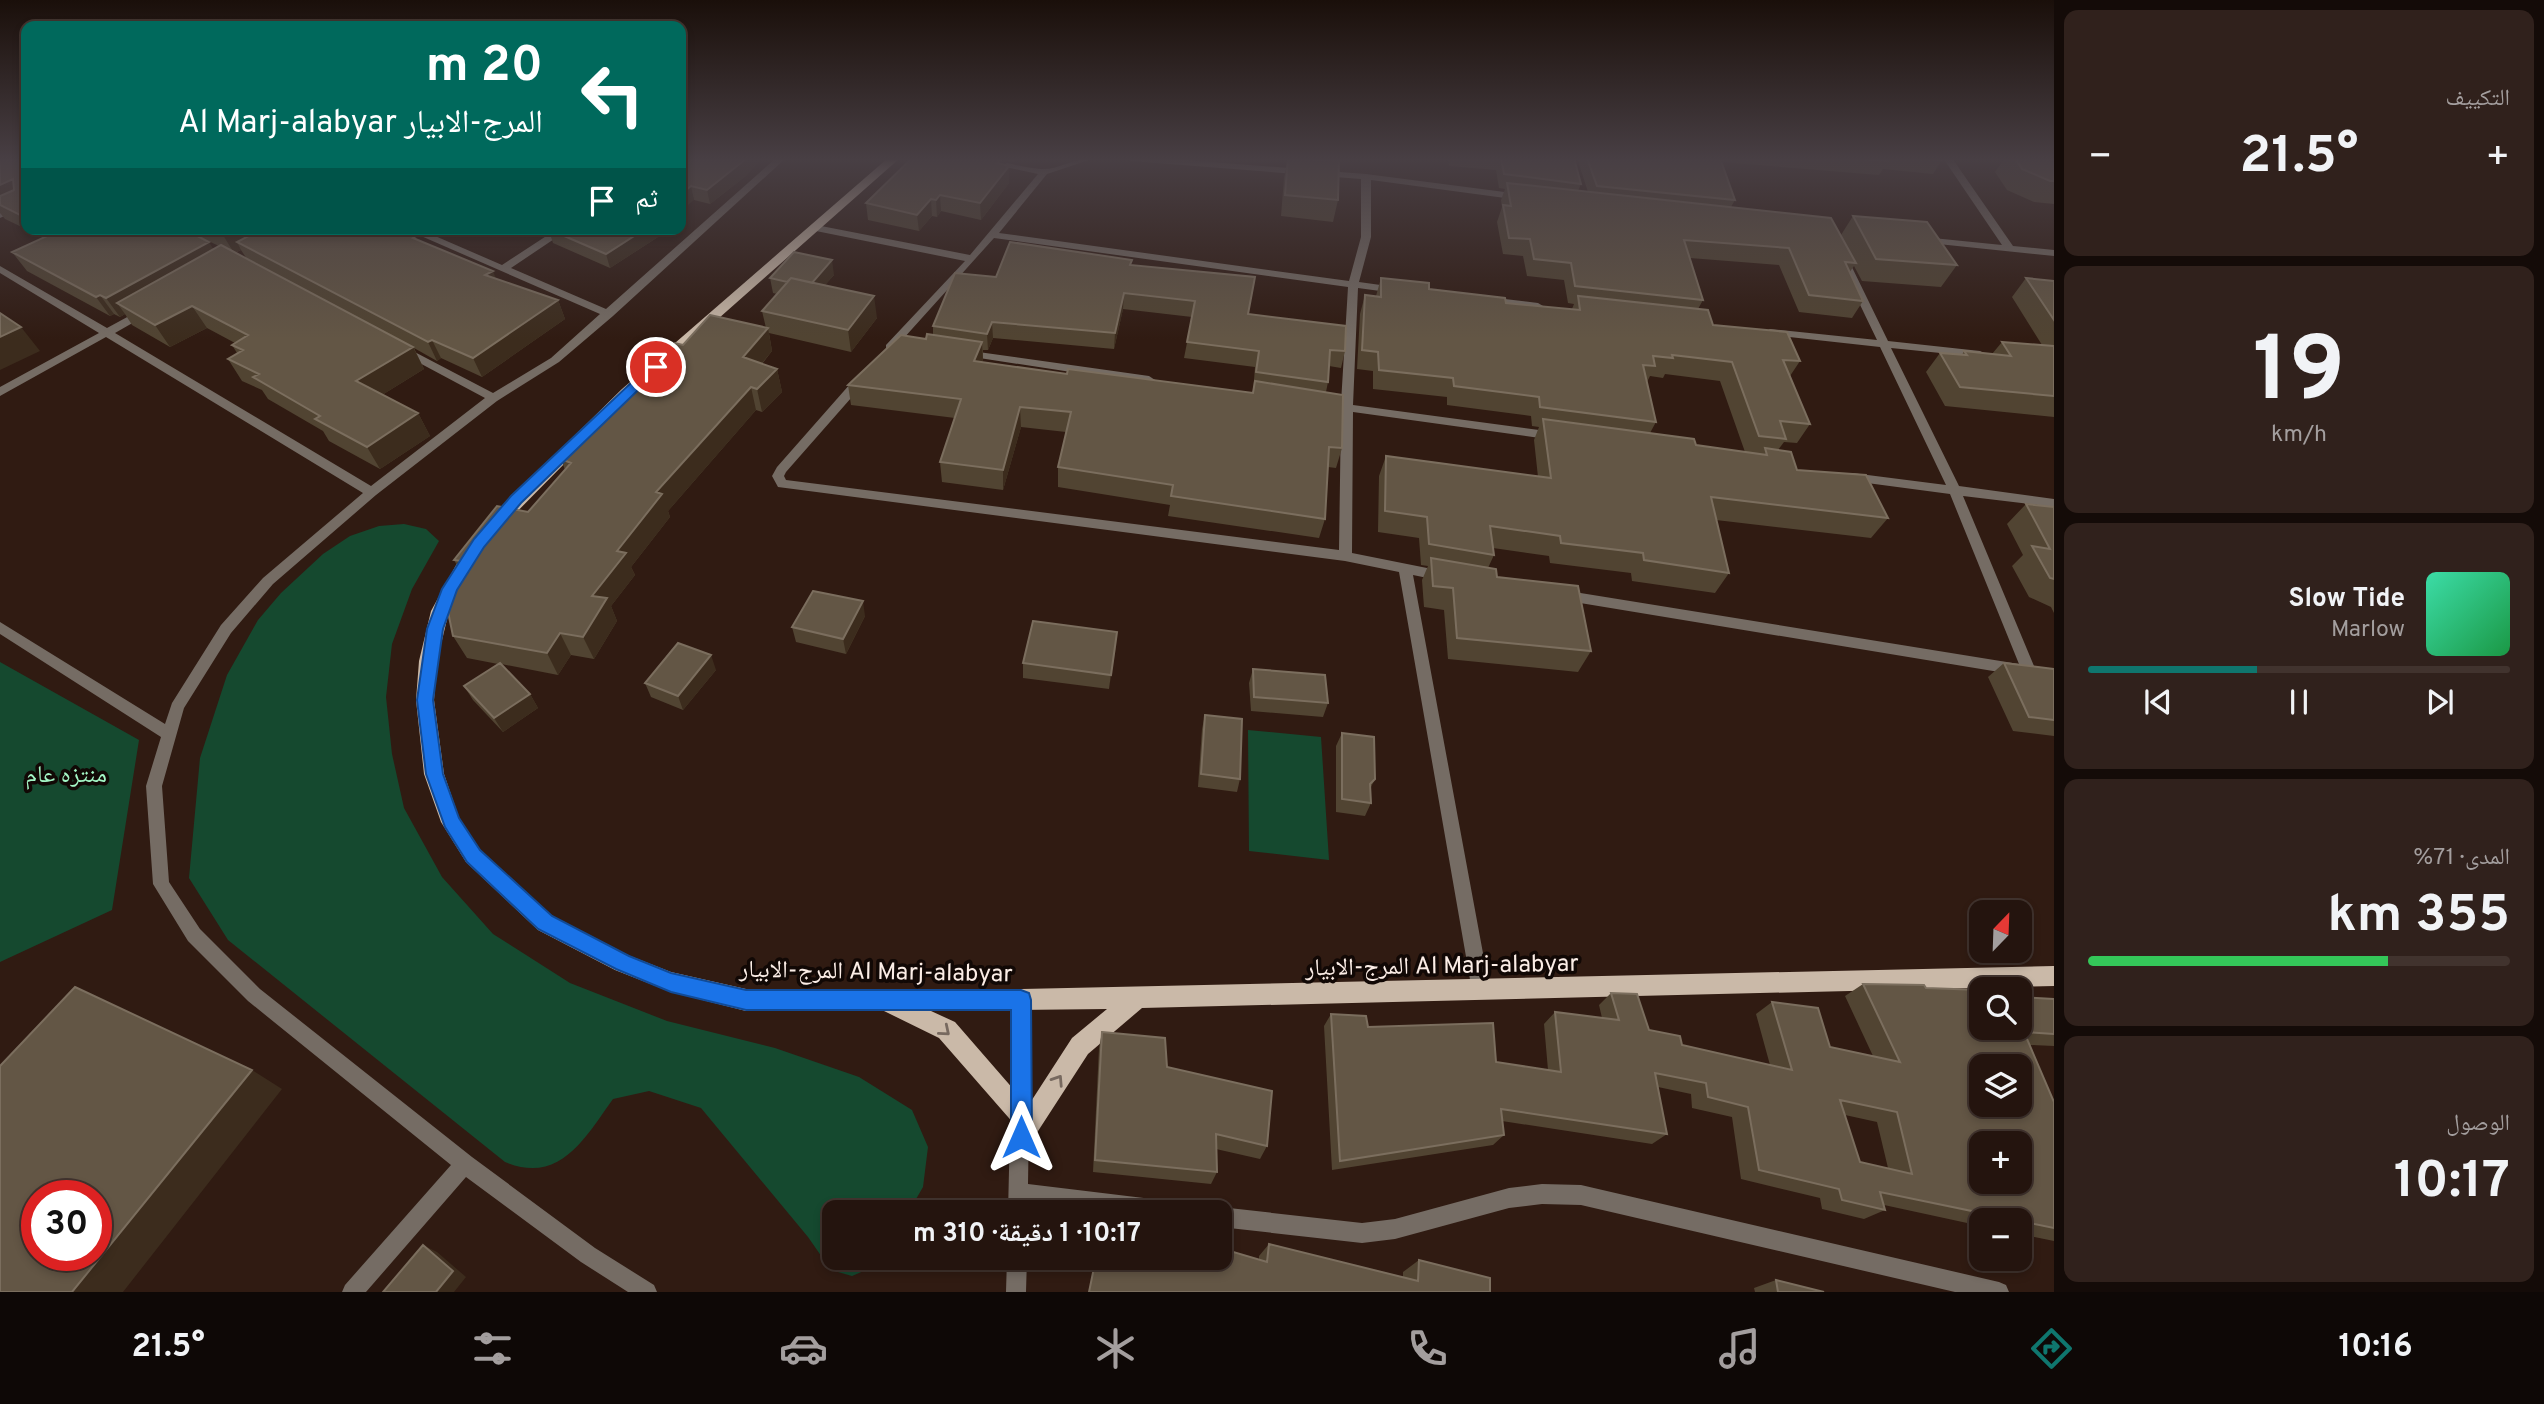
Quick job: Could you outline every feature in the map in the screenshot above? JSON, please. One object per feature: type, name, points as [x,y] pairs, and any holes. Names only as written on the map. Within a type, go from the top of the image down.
[{"type":"main road","name":"المرج-الابيار Al Marj-alabyar","points":[[827,218],[627,392],[516,500],[479,543],[449,589],[435,629],[425,700],[435,774],[452,822],[473,856],[545,923],[622,963],[671,982],[746,1000],[1021,1000],[2054,976]]},
{"type":"main road","points":[[885,1000],[947,1030],[1021,1127],[1080,1046],[1138,997]]},
{"type":"street","points":[[647,1292],[588,1255],[465,1164],[254,995],[194,935],[161,884],[154,786],[167,733],[177,707],[226,629],[268,582],[372,492],[493,398],[555,360],[715,218]]},
{"type":"street","points":[[1005,218],[901,344],[872,368],[781,470],[778,476],[782,484],[1345,556],[1459,579]]},
{"type":"street","points":[[1345,556],[1347,408],[1353,285],[1366,237],[1366,218]]},
{"type":"street","points":[[1990,218],[2010,248]]},
{"type":"street","points":[[816,228],[972,259]]},
{"type":"street","points":[[427,235],[609,314]]},
{"type":"street","points":[[503,269],[556,235]]},
{"type":"street","points":[[991,235],[1408,291]]},
{"type":"street","points":[[1906,238],[2054,253]]},
{"type":"street","points":[[1834,243],[1955,491],[2029,671]]},
{"type":"street","points":[[0,269],[372,492]]},
{"type":"street","points":[[1476,299],[1544,307]]},
{"type":"street","points":[[0,392],[154,307]]},
{"type":"street","points":[[1763,331],[1989,355]]},
{"type":"street","points":[[394,345],[493,398]]},
{"type":"street","points":[[949,351],[1168,383]]},
{"type":"street","points":[[1306,402],[1568,438]]},
{"type":"street","points":[[1845,476],[2054,503]]},
{"type":"street","points":[[1405,570],[1481,991]]},
{"type":"street","points":[[1554,594],[2054,675]]},
{"type":"street","points":[[0,627],[167,733]]},
{"type":"street","points":[[1019,1200],[1021,1000]]},
{"type":"street","points":[[352,1292],[465,1164]]},
{"type":"street","points":[[1232,1218],[1362,1233],[1395,1229],[1510,1199],[1542,1194],[1581,1195],[1999,1292]]},
{"type":"street","points":[[1016,1292],[1017,1270]]},
{"type":"green space","points":[[404,524],[426,529],[439,541],[412,589],[392,644],[386,697],[392,754],[404,808],[442,877],[493,934],[570,983],[667,1021],[775,1048],[859,1077],[912,1110],[928,1147],[923,1187],[916,1200],[822,1200],[822,1257],[701,1108],[649,1091],[613,1099],[581,1142],[556,1162],[541,1167],[524,1167],[505,1162],[228,940],[189,878],[200,758],[227,675],[258,620],[281,593],[323,554],[350,536],[379,526]]},
{"type":"green space","name":"منتزه عام","points":[[0,662],[139,740],[112,910],[0,962]]},
{"type":"green space","points":[[1248,730],[1321,737],[1329,860],[1249,851]]},
{"type":"green space","points":[[831,1270],[866,1270],[852,1276]]},
{"type":"building","points":[[1505,218],[1831,218],[1856,263],[1845,262],[1863,301],[1809,295],[1789,248],[1684,240],[1703,300],[1575,286],[1571,263],[1534,259],[1530,239],[1509,238]]},
{"type":"building","points":[[1854,218],[1927,222],[1957,265],[1876,259]]},
{"type":"building","points":[[49,235],[196,235],[209,242],[106,298],[100,295],[96,297],[12,252]]},
{"type":"building","points":[[250,235],[418,235],[413,238],[493,271],[485,275],[558,300],[473,358],[432,340],[428,342],[237,242]]},
{"type":"building","points":[[562,235],[636,235],[606,254]]},
{"type":"building","points":[[1010,242],[1132,260],[1130,265],[1255,277],[1248,314],[1346,326],[1345,351],[1330,350],[1328,382],[1256,372],[1259,351],[1187,342],[1195,301],[1124,293],[1115,333],[992,322],[987,334],[933,326],[955,273],[996,277]]},
{"type":"building","points":[[221,245],[413,347],[356,381],[418,413],[367,447],[315,419],[320,416],[253,377],[259,374],[228,359],[243,350],[232,345],[248,335],[192,306],[155,325],[117,303]]},
{"type":"building","points":[[794,252],[832,260],[812,283],[791,278],[787,282],[770,278]]},
{"type":"building","points":[[791,278],[874,296],[848,330],[762,311]]},
{"type":"building","points":[[1381,278],[1429,283],[1429,289],[1505,298],[1506,303],[1580,310],[1578,296],[1708,310],[1713,325],[1787,332],[1800,361],[1783,360],[1810,424],[1780,421],[1786,439],[1759,436],[1732,362],[1672,355],[1673,358],[1653,356],[1655,366],[1643,365],[1656,422],[1540,407],[1539,397],[1454,386],[1453,378],[1379,370],[1378,352],[1362,350],[1365,295],[1381,297]]},
{"type":"building","points":[[2026,278],[2054,281],[2054,320]]},
{"type":"building","points":[[0,313],[21,327],[0,337]]},
{"type":"building","points":[[710,315],[768,328],[743,357],[777,369],[757,389],[751,387],[656,492],[662,494],[617,551],[626,553],[592,596],[607,598],[583,637],[560,633],[547,653],[453,636],[446,602],[462,561],[454,560],[497,506],[528,512],[571,463],[561,459],[645,381],[640,380],[675,343],[683,345]]},
{"type":"building","points":[[927,334],[982,342],[974,361],[1067,374],[1068,369],[1253,393],[1255,381],[1343,395],[1342,448],[1329,447],[1325,519],[1171,496],[1173,485],[1058,467],[1071,412],[1020,407],[1003,470],[940,462],[961,399],[848,385],[901,335],[926,339]]},
{"type":"building","points":[[2002,342],[2054,346],[2054,396],[1960,387],[1940,353],[1967,355],[1964,351],[2011,356]]},
{"type":"building","points":[[1543,419],[1694,439],[1696,445],[1767,455],[1765,448],[1791,452],[1797,470],[1866,475],[1888,518],[1711,497],[1729,573],[1644,560],[1643,553],[1561,543],[1560,536],[1490,526],[1494,555],[1429,544],[1427,517],[1385,511],[1386,456],[1551,478]]},
{"type":"building","points":[[2026,504],[2054,507],[2054,579],[2050,578],[2032,546],[2050,549]]},
{"type":"building","points":[[1431,558],[1496,569],[1497,577],[1578,586],[1591,651],[1457,638],[1453,588],[1433,586]]},
{"type":"building","points":[[813,591],[863,601],[843,639],[792,627]]},
{"type":"building","points":[[1033,621],[1117,632],[1111,675],[1023,663]]},
{"type":"building","points":[[678,643],[711,655],[678,696],[645,683]]},
{"type":"building","points":[[500,663],[530,694],[494,718],[464,686]]},
{"type":"building","points":[[2004,663],[2054,669],[2054,720],[2029,717]]},
{"type":"building","points":[[1253,669],[1325,675],[1328,703],[1254,697]]},
{"type":"building","points":[[1205,715],[1242,719],[1240,779],[1201,774]]},
{"type":"building","points":[[1342,733],[1374,737],[1375,779],[1370,784],[1371,803],[1342,799]]},
{"type":"building","points":[[1863,984],[1924,985],[1926,988],[1969,990],[1969,1040],[2027,1040],[2054,1102],[2054,1228],[2032,1223],[2032,1208],[1969,1208],[1969,1210],[1880,1192],[1885,1210],[1842,1200],[1839,1189],[1759,1170],[1748,1107],[1708,1097],[1706,1083],[1655,1073],[1667,1134],[1501,1109],[1504,1135],[1340,1161],[1331,1014],[1366,1016],[1368,1027],[1493,1023],[1496,1062],[1561,1072],[1555,1012],[1619,1020],[1611,993],[1637,994],[1649,1030],[1680,1036],[1682,1045],[1792,1070],[1772,1002],[1818,1008],[1830,1047],[1900,1062]],"holes":[[[1840,1100],[1897,1112],[1912,1174],[1860,1162]]]},
{"type":"building","points":[[75,987],[252,1070],[112,1243],[112,1180],[21,1180],[21,1271],[89,1271],[72,1292],[0,1292],[0,1066]]},
{"type":"building","points":[[2032,998],[2054,999],[2054,1034],[2032,1033]]},
{"type":"building","points":[[1102,1032],[1165,1038],[1167,1067],[1272,1091],[1267,1146],[1216,1134],[1217,1172],[1095,1160]]},
{"type":"building","points":[[1269,1244],[1418,1281],[1419,1260],[1490,1278],[1490,1292],[1089,1292],[1094,1270],[1232,1270],[1232,1252],[1267,1262]]},
{"type":"building","points":[[423,1245],[453,1271],[436,1292],[383,1292]]},
{"type":"building","points":[[1776,1280],[1824,1292],[1778,1292]]},
{"type":"route","points":[[656,367],[516,500],[479,543],[449,589],[440,611],[428,661],[425,700],[435,774],[452,822],[473,856],[545,923],[622,963],[671,982],[746,1000],[1021,1000],[1021,1137]]}]
